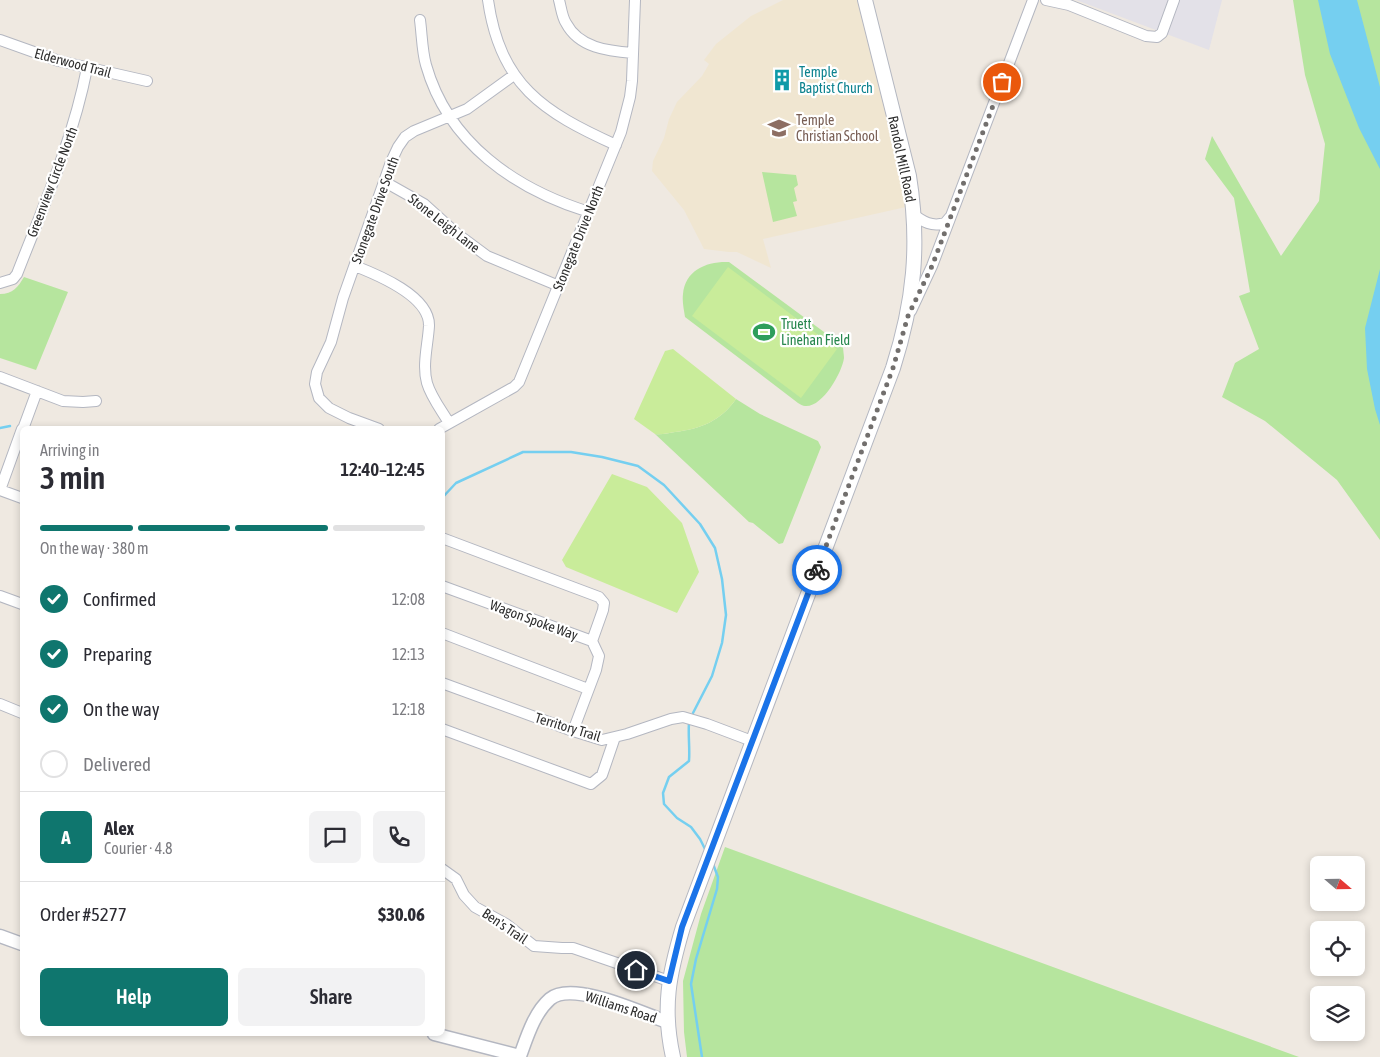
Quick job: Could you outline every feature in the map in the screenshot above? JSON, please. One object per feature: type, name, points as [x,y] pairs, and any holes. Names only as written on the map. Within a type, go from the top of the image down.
[{"type":"main road","name":"Randol Mill Road","points":[[674,1057],[667,1022],[669,981],[682,927],[893,368],[908,316],[914,266],[913,214],[909,176],[865,0]]},
{"type":"street","points":[[488,0],[491,21],[500,50],[514,75],[529,93],[556,114],[582,130],[616,144]]},
{"type":"street","points":[[559,0],[565,23],[584,42],[610,51],[633,53]]},
{"type":"street","name":"Stonegate Drive North","points":[[444,426],[514,387],[519,382],[621,132],[630,97],[636,0]]},
{"type":"street","points":[[908,316],[925,282],[951,217],[1033,0]]},
{"type":"street","points":[[1046,0],[1069,5],[1146,36],[1157,37],[1162,34],[1174,0]]},
{"type":"street","points":[[420,20],[426,65],[445,112],[449,117],[482,154],[521,183],[550,198],[589,212]]},
{"type":"street","name":"Elderwood Trail","points":[[0,40],[59,62],[147,81]]},
{"type":"street","name":"Greenview Circle North","points":[[0,283],[13,279],[17,274],[72,134],[81,102],[87,68]]},
{"type":"street","name":"Stonegate Drive South","points":[[371,426],[329,408],[319,398],[315,384],[317,372],[330,342],[343,298],[395,154],[405,137],[414,131],[467,109],[514,75]]},
{"type":"street","name":"Stone Leigh Lane","points":[[385,182],[424,204],[456,233],[487,256],[559,286]]},
{"type":"street","points":[[913,214],[921,221],[933,225],[945,223],[951,217]]},
{"type":"street","points":[[355,266],[382,276],[407,292],[422,307],[429,323],[425,364],[426,382],[449,423]]},
{"type":"street","points":[[0,377],[63,401],[96,401]]},
{"type":"street","points":[[24,426],[37,391]]},
{"type":"street","points":[[20,437],[0,490],[20,497]]},
{"type":"street","points":[[445,539],[599,597],[604,603],[604,610],[592,641]]},
{"type":"street","name":"Wagon Spoke Way","points":[[445,587],[592,641],[599,656],[573,731]]},
{"type":"street","points":[[0,596],[20,603]]},
{"type":"street","points":[[445,634],[588,689]]},
{"type":"street","name":"Territory Trail","points":[[445,684],[602,740],[683,717],[707,724],[752,742]]},
{"type":"street","points":[[0,704],[20,712]]},
{"type":"street","points":[[445,730],[590,784],[602,775],[615,737]]},
{"type":"street","name":"Ben's Trail","points":[[445,871],[456,880],[464,895],[475,907],[506,924],[534,946],[573,948],[669,981]]},
{"type":"street","points":[[0,936],[20,943]]},
{"type":"street","name":"Williams Road","points":[[441,1036],[520,1057],[538,1014],[551,998],[563,992],[580,993],[599,998],[667,1022]]},
{"type":"shaded area","name":"Temple Christian School","points":[[783,0],[857,0],[887,113],[903,181],[906,207],[763,239],[771,268],[737,252],[704,249],[684,210],[652,171],[653,161],[664,138],[669,119],[677,102],[702,76],[709,64],[704,60],[716,44],[751,16]]},
{"type":"shaded area","points":[[1076,0],[1222,0],[1209,50]]},
{"type":"green space","points":[[1293,0],[1380,0],[1380,540],[1337,480],[1265,421],[1222,397],[1235,363],[1259,349],[1239,296],[1250,292],[1234,198],[1205,159],[1212,136],[1281,256],[1319,201],[1325,144],[1305,75]]},
{"type":"green space","points":[[762,172],[796,175],[798,185],[794,188],[797,201],[793,202],[797,216],[773,222]]},
{"type":"green space","name":"Truett Linehan Field","points":[[729,262],[843,346],[844,358],[839,372],[830,388],[818,401],[805,406],[798,403],[685,317],[683,297],[688,279],[705,265]]},
{"type":"green space","name":"Truett Linehan Field","points":[[728,267],[837,349],[801,398],[692,316]]},
{"type":"green space","points":[[24,277],[68,292],[36,370],[0,358],[0,294],[8,293],[15,289]]},
{"type":"green space","points":[[673,349],[736,399],[724,413],[709,423],[684,431],[655,434],[634,419],[665,351]]},
{"type":"green space","points":[[736,399],[760,414],[818,441],[821,447],[783,543],[779,544],[753,523],[749,522],[655,434],[684,431],[709,423],[724,413]]},
{"type":"green space","points":[[612,474],[647,487],[682,523],[699,572],[677,613],[566,567],[562,560]]},
{"type":"green space","points":[[725,847],[1299,1057],[687,1057],[684,1032],[683,981],[701,914]]},
{"type":"water","points":[[1318,0],[1357,0],[1380,87],[1380,169],[1359,128],[1330,54]]},
{"type":"water","points":[[1380,269],[1380,425],[1367,369],[1365,328]]},
{"type":"waterway","points":[[0,428],[10,426]]},
{"type":"waterway","points":[[445,495],[456,483],[523,452],[571,452],[602,457],[638,466],[664,485],[700,524],[715,548],[722,579],[726,615],[722,643],[712,676],[693,713]]},
{"type":"waterway","points":[[689,723],[689,761],[669,777],[663,793],[664,804],[677,818],[691,827],[706,851]]},
{"type":"waterway","points":[[702,1057],[691,984],[696,959],[717,889],[718,877],[713,864]]},
{"type":"way so far","points":[[817,570],[893,368],[908,316],[932,266],[1002,82]]},
{"type":"place","name":"Temple Baptist Church","points":[[782,80]]},
{"type":"place","name":"Temple Christian School","points":[[779,128]]},
{"type":"place","name":"Truett Linehan Field","points":[[764,332]]},
{"type":"route","points":[[636,970],[669,981],[682,927],[817,570]]}]
